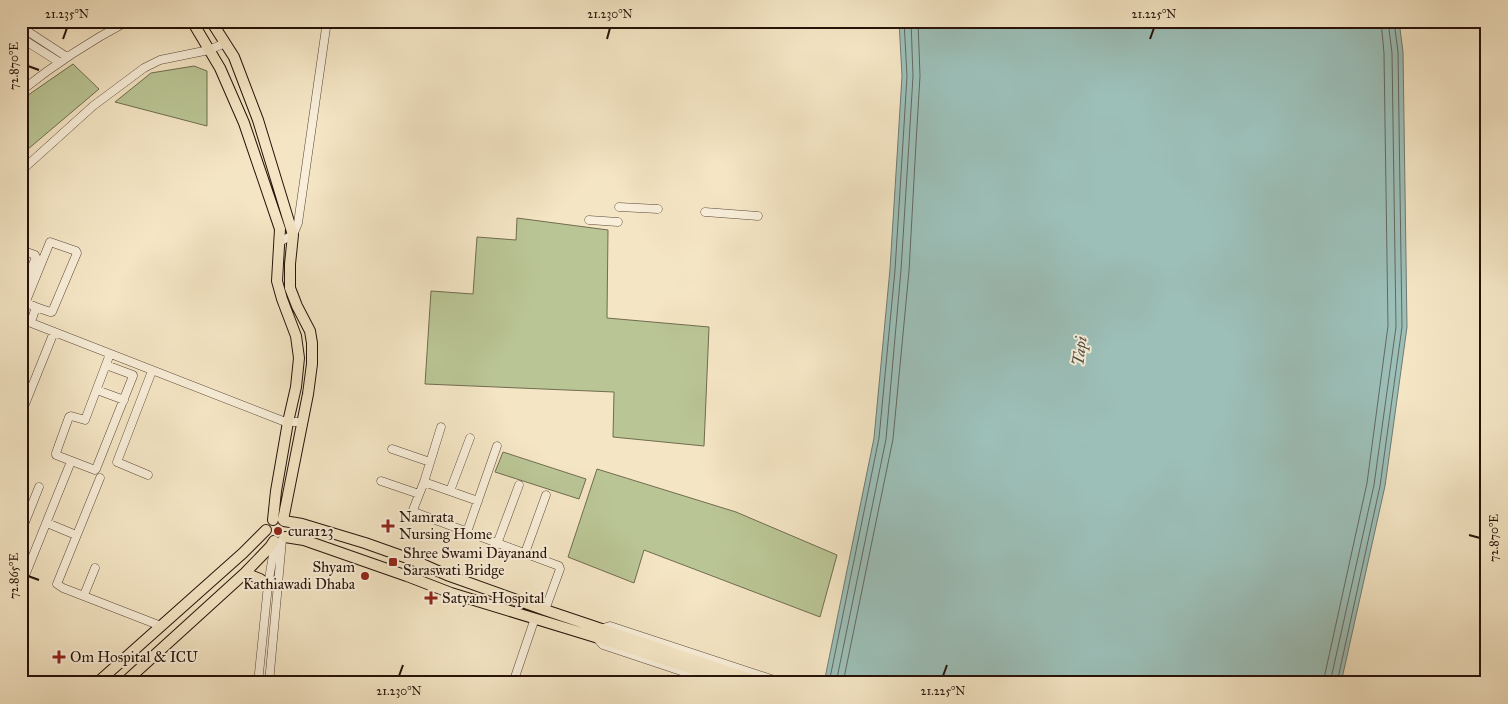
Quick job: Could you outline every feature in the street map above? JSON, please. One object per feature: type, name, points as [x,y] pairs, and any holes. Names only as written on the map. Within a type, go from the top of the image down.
[{"type":"main road","points":[[124,683],[245,573],[288,531],[287,525],[280,520],[276,492],[296,388],[299,358],[296,336],[277,281],[280,229],[244,124],[220,68],[192,21]]},
{"type":"main road","points":[[211,21],[234,57],[258,120],[293,235],[290,288],[310,331],[312,343],[312,364],[303,422],[280,520]]},
{"type":"main road","points":[[97,683],[244,553],[266,530],[268,523],[280,520],[302,524],[413,560],[447,575],[542,609],[598,633],[735,683]]},
{"type":"main road","points":[[266,530],[269,537],[279,540],[304,540],[451,593],[535,618],[598,633],[762,683]]},
{"type":"main road","points":[[245,573],[260,579],[268,585]]},
{"type":"main road","points":[[535,618],[542,609]]},
{"type":"street","points":[[21,91],[46,71],[98,36],[128,21]]},
{"type":"street","points":[[279,242],[293,235],[298,223],[327,21]]},
{"type":"street","points":[[21,27],[67,57]]},
{"type":"street","points":[[21,38],[59,62]]},
{"type":"street","points":[[21,171],[93,106],[144,68],[160,60],[209,50],[225,43]]},
{"type":"street","points":[[619,206],[658,209]]},
{"type":"street","points":[[706,212],[758,216]]},
{"type":"street","points":[[588,220],[618,222]]},
{"type":"street","points":[[50,242],[76,251],[77,253],[52,312],[36,307],[26,303],[26,301],[50,242]]},
{"type":"street","points":[[21,250],[36,257],[21,294]]},
{"type":"street","points":[[30,322],[36,307]]},
{"type":"street","points":[[21,319],[288,422],[303,422]]},
{"type":"street","points":[[21,414],[54,332]]},
{"type":"street","points":[[106,365],[133,375],[96,470],[56,455],[56,453],[69,417],[85,420],[110,354]]},
{"type":"street","points":[[148,475],[117,462],[152,371]]},
{"type":"street","points":[[97,390],[124,400]]},
{"type":"street","points":[[441,427],[413,510],[416,514],[560,567],[542,609]]},
{"type":"street","points":[[450,491],[470,438]]},
{"type":"street","points":[[467,532],[497,446]]},
{"type":"street","points":[[392,449],[430,462]]},
{"type":"street","points":[[26,573],[70,464]]},
{"type":"street","points":[[100,478],[57,584],[161,626]]},
{"type":"street","points":[[382,481],[419,494]]},
{"type":"street","points":[[424,482],[478,501]]},
{"type":"street","points":[[497,544],[519,486]]},
{"type":"street","points":[[21,532],[39,487]]},
{"type":"street","points":[[525,553],[546,495]]},
{"type":"street","points":[[47,523],[76,535]]},
{"type":"street","points":[[258,683],[272,554],[279,540]]},
{"type":"street","points":[[269,683],[279,540]]},
{"type":"street","points":[[84,595],[95,568]]},
{"type":"street","points":[[513,683],[535,618]]},
{"type":"street","points":[[264,625],[274,626]]},
{"type":"street","points":[[717,683],[603,645],[598,633],[610,626],[783,683]]},
{"type":"street","points":[[21,679],[30,683]]},
{"type":"green space","points":[[73,64],[99,89],[21,155],[21,100]]},
{"type":"green space","points":[[194,66],[207,71],[207,126],[115,102],[151,73]]},
{"type":"green space","points":[[517,218],[608,230],[607,318],[709,327],[704,446],[613,437],[614,392],[425,384],[431,291],[473,294],[477,237],[516,240]]},
{"type":"green space","points":[[503,452],[586,479],[579,499],[495,472]]},
{"type":"green space","points":[[597,469],[736,512],[837,555],[820,617],[644,550],[634,583],[568,557]]},
{"type":"water","name":"Tapi","points":[[899,21],[1399,21],[1403,52],[1407,327],[1385,486],[1341,683],[824,683],[874,438],[890,269],[902,76]]},
{"type":"place","name":"Namrata Nursing Home","points":[[388,526]]},
{"type":"place","name":"cura123","points":[[278,531]]},
{"type":"place","name":"Shree Swami Dayanand Saraswati Bridge","points":[[393,562]]},
{"type":"place","name":"Shyam Kathiawadi Dhaba","points":[[365,576]]},
{"type":"place","name":"Satyam Hospital","points":[[431,598]]},
{"type":"place","name":"Om Hospital & ICU","points":[[59,657]]}]
